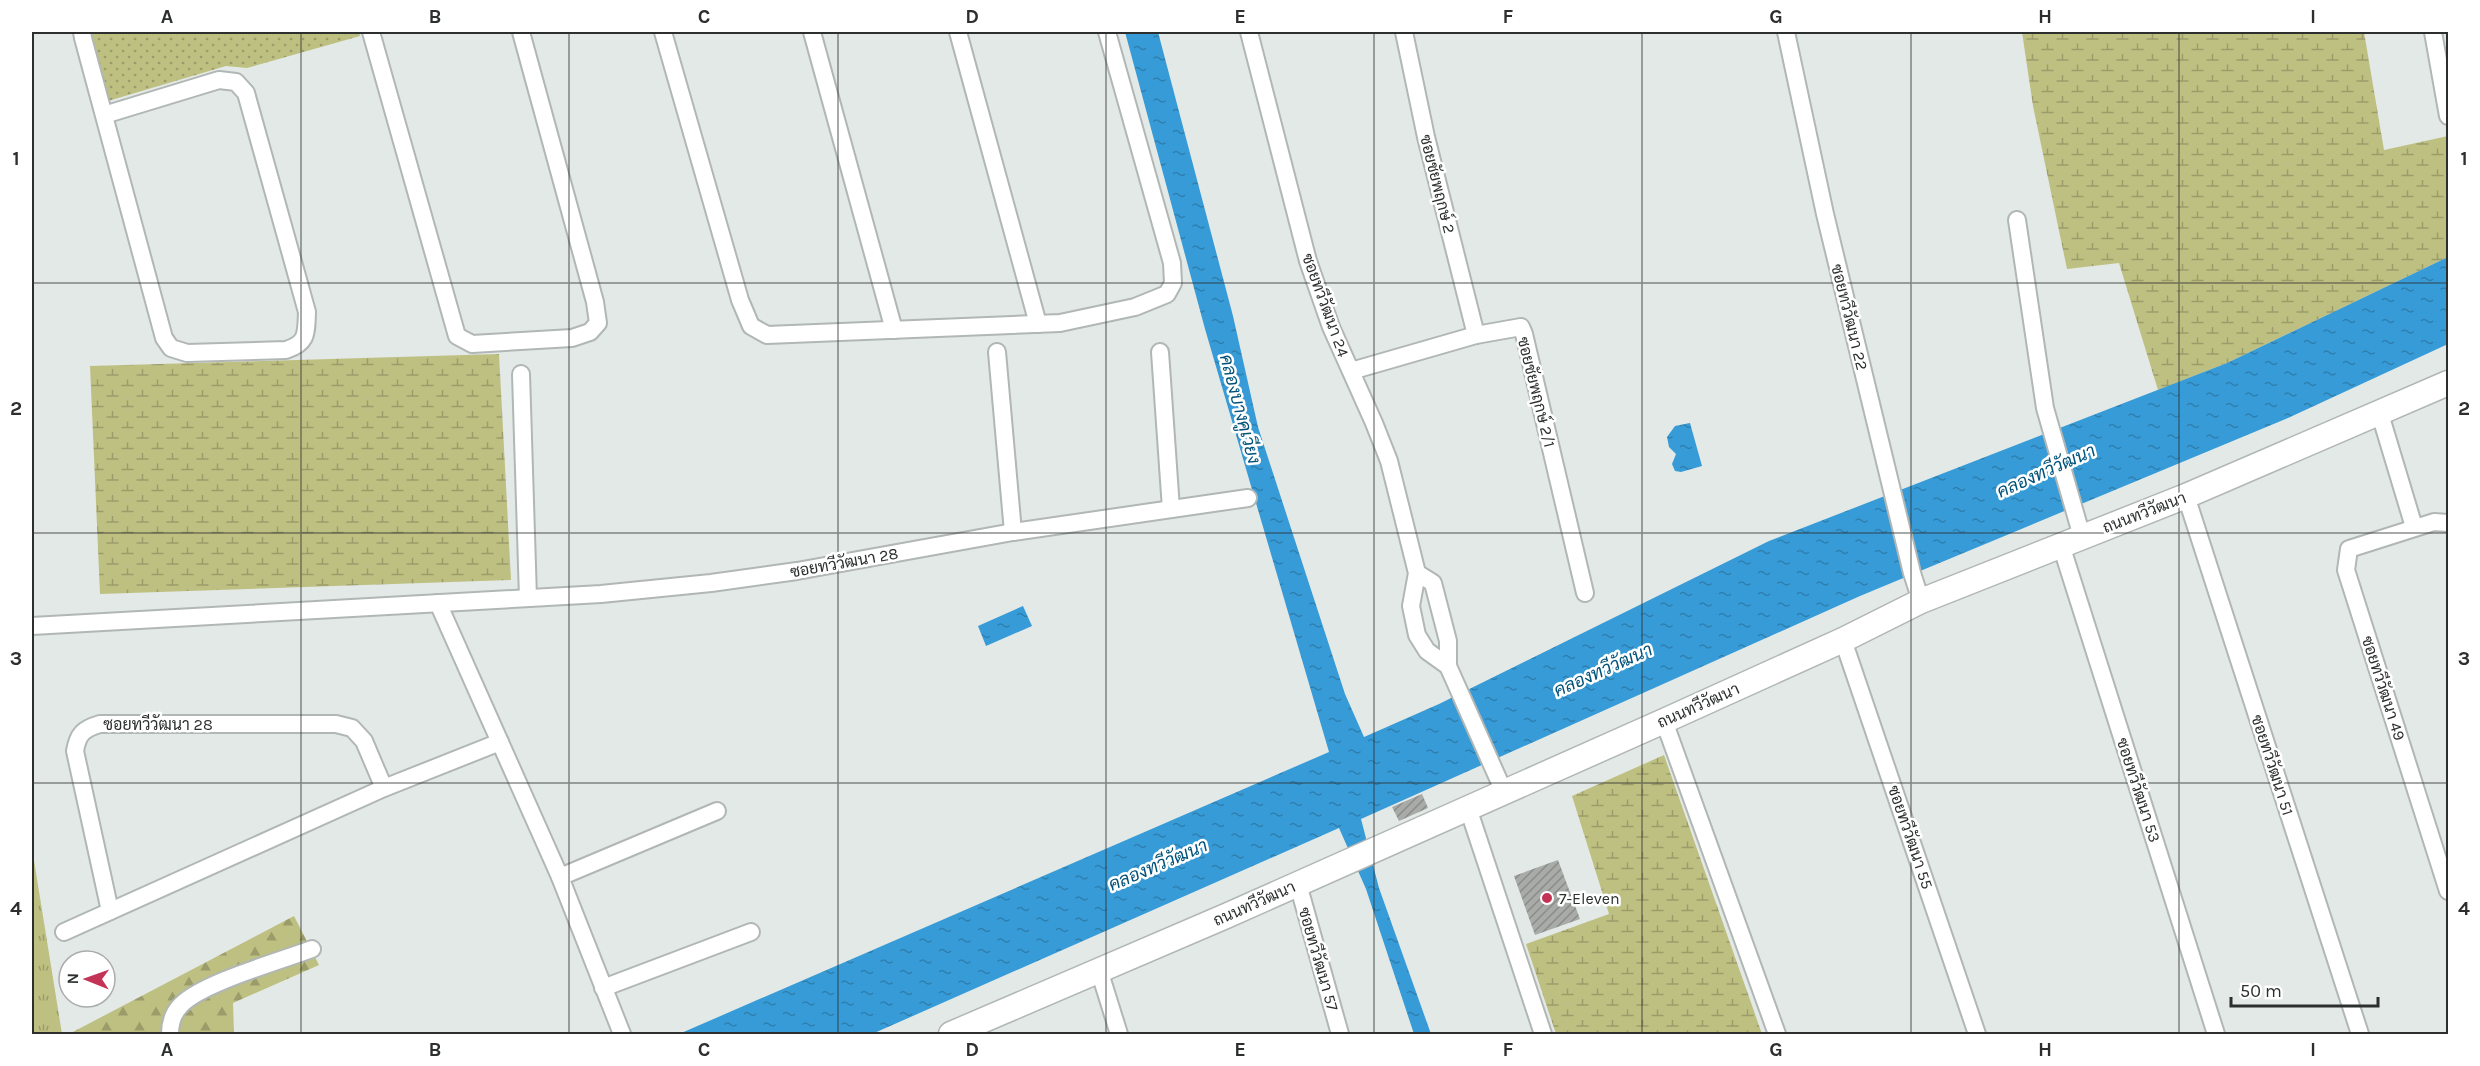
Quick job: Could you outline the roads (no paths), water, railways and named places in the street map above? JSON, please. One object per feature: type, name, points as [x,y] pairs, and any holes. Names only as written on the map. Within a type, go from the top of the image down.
[{"type":"main road","name":"ถนนทวีวัฒนา","points":[[951,1035],[1664,721],[1843,640],[1921,601],[2186,496],[2448,383]]},
{"type":"street","points":[[82,32],[104,115],[164,338],[171,348],[187,353],[286,350],[298,346],[306,334],[307,312],[246,93],[236,82],[219,80],[104,115]]},
{"type":"street","points":[[371,32],[457,336],[472,344],[572,338],[590,332],[598,323],[595,302],[521,32]]},
{"type":"street","points":[[663,32],[740,300],[751,326],[767,335],[1060,323],[1135,308],[1167,294],[1173,283],[1172,263],[1107,32]]},
{"type":"street","points":[[812,32],[894,330]]},
{"type":"street","points":[[958,32],[1038,324]]},
{"type":"street","name":"ซอยทวีวัฒนา 24","points":[[1249,32],[1308,261],[1331,327],[1389,460],[1417,573],[1412,606],[1417,635],[1427,651],[1448,666]]},
{"type":"street","name":"ซอยชัยพฤกษ์ 2","points":[[1404,32],[1426,137],[1476,335]]},
{"type":"street","name":"ซอยทวีวัฒนา 22","points":[[1786,32],[1825,213],[1912,573],[1921,601]]},
{"type":"street","points":[[2433,32],[2448,116]]},
{"type":"street","name":"ซอยทวีวัฒนา 53","points":[[2017,220],[2045,408],[2074,510],[2071,541],[2216,1035]]},
{"type":"street","name":"ซอยชัยพฤกษ์ 2/1","points":[[1351,371],[1476,335],[1521,327],[1585,593]]},
{"type":"street","points":[[997,351],[1013,532]]},
{"type":"street","points":[[1160,352],[1170,509]]},
{"type":"street","points":[[521,374],[528,598]]},
{"type":"street","points":[[2380,414],[2414,527]]},
{"type":"street","name":"ซอยทวีวัฒนา 51","points":[[2186,496],[2360,1035]]},
{"type":"street","name":"ซอยทวีวัฒนา 28","points":[[32,626],[228,617],[601,594],[711,583],[796,571],[1013,532],[1248,498]]},
{"type":"street","name":"ซอยทวีวัฒนา 49","points":[[2448,523],[2434,522],[2414,527],[2349,549],[2346,570],[2448,891]]},
{"type":"street","name":"ซอยทวีวัฒนา 24","points":[[1417,573],[1433,583],[1448,641],[1448,666],[1504,792]]},
{"type":"street","points":[[438,603],[560,877],[622,1034]]},
{"type":"street","name":"ซอยทวีวัฒนา 55","points":[[1843,640],[1977,1035]]},
{"type":"street","points":[[1664,721],[1777,1035]]},
{"type":"street","name":"ซอยทวีวัฒนา 28","points":[[110,910],[75,751],[77,737],[86,728],[100,723],[336,724],[352,728],[364,741],[384,788]]},
{"type":"street","points":[[64,932],[384,788],[500,742]]},
{"type":"street","points":[[1468,808],[1543,1035]]},
{"type":"street","points":[[560,877],[717,811]]},
{"type":"street","name":"ซอยทวีวัฒนา 57","points":[[1298,884],[1340,1035]]},
{"type":"street","points":[[603,988],[751,932]]},
{"type":"street","points":[[170,1035],[170,1023],[180,1006],[200,991],[312,949]]},
{"type":"street","points":[[1099,970],[1119,1035]]},
{"type":"water","points":[[1125,32],[1158,32],[1233,316],[1258,427],[1345,694],[1364,737],[1439,704],[1769,541],[2227,363],[2448,257],[2448,344],[2288,418],[1860,596],[1361,819],[1379,888],[1431,1034],[1414,1034],[1366,889],[1339,828],[872,1034],[679,1034],[1329,752],[1205,329]]},
{"type":"water","points":[[1690,423],[1702,466],[1681,472],[1675,471],[1672,464],[1676,454],[1669,447],[1667,437],[1675,426]]},
{"type":"water","points":[[1023,606],[1032,626],[986,646],[978,626]]},
{"type":"place","name":"7-Eleven","points":[[1547,898]]},
{"type":"water label","name":"คลองบางคูเวียง","points":[[1240,409]]},
{"type":"water label","name":"คลองทวีวัฒนา","points":[[2046,471]]},
{"type":"water label","name":"คลองทวีวัฒนา","points":[[1603,670]]},
{"type":"water label","name":"คลองทวีวัฒนา","points":[[1158,865]]}]
